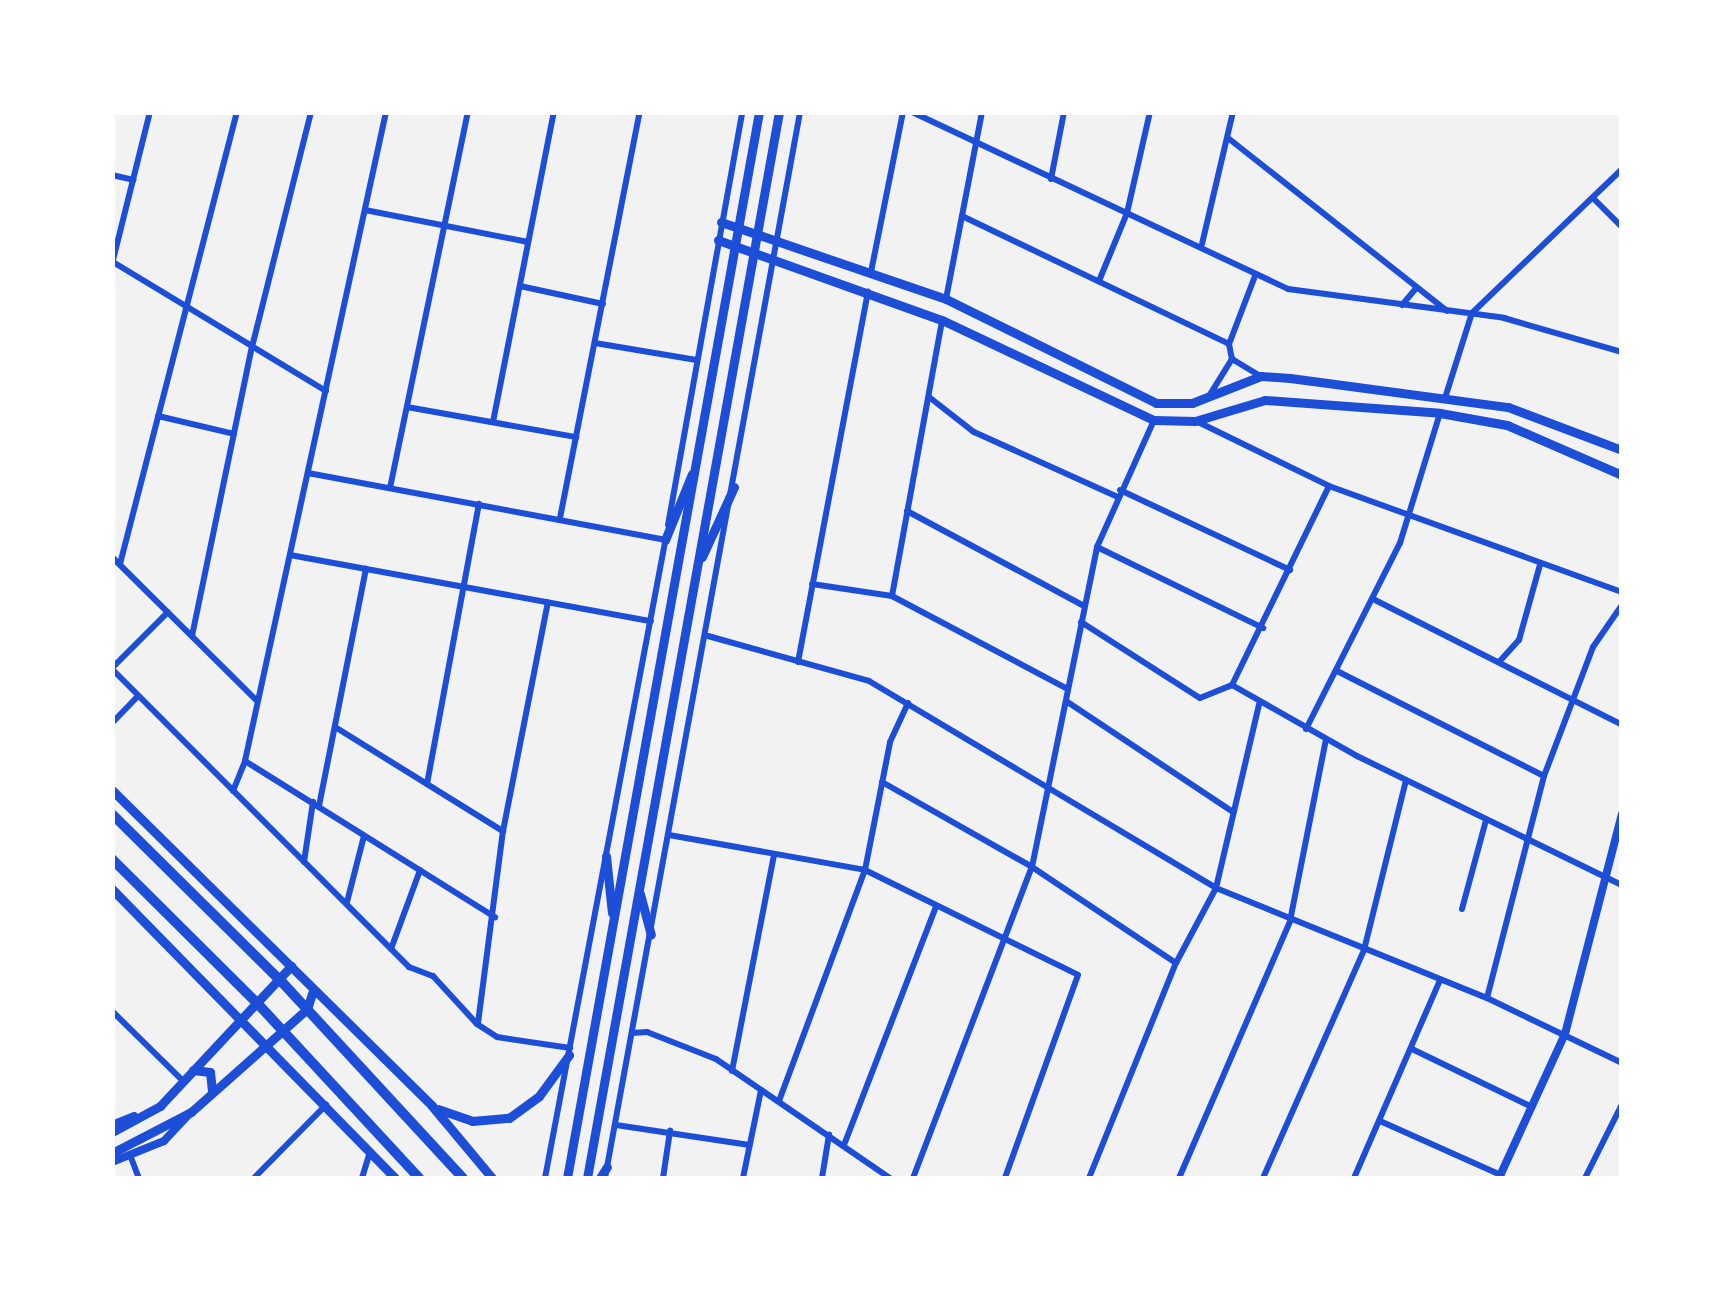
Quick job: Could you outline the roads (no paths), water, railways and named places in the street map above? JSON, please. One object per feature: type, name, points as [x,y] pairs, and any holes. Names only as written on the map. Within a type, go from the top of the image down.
[{"type":"highway","points":[[112,814],[307,1009],[462,1178]]},
{"type":"highway","points":[[112,859],[284,1031],[419,1178]]},
{"type":"main road","points":[[568,1178],[759,112]]},
{"type":"main road","points":[[587,1178],[779,112]]},
{"type":"main road","points":[[721,222],[946,300],[1156,404],[1208,398],[1261,376],[1445,398],[1555,420],[1622,450]]},
{"type":"main road","points":[[718,240],[774,256],[942,320],[1154,420],[1195,421],[1265,400],[1440,413],[1507,425],[1622,475]]},
{"type":"main road","points":[[1100,394],[1106,380]]},
{"type":"main road","points":[[1362,406],[1365,388]]},
{"type":"main road","points":[[665,540],[698,457]]},
{"type":"main road","points":[[697,568],[734,487]]},
{"type":"main road","points":[[657,694],[673,697]]},
{"type":"main road","points":[[112,790],[432,1106],[492,1178]]},
{"type":"main road","points":[[606,856],[613,922]]},
{"type":"main road","points":[[112,889],[244,1017],[395,1178]]},
{"type":"main road","points":[[639,889],[650,934]]},
{"type":"main road","points":[[112,1132],[169,1098],[281,982],[291,966]]},
{"type":"main road","points":[[112,1153],[191,1112],[307,1009],[313,990]]},
{"type":"main road","points":[[432,1106],[472,1121],[509,1118],[539,1096],[570,1051]]},
{"type":"main road","points":[[192,1070],[210,1072],[210,1094]]},
{"type":"street","points":[[150,112],[113,263],[326,391]]},
{"type":"street","points":[[120,564],[237,112]]},
{"type":"street","points":[[192,636],[252,347],[311,112]]},
{"type":"street","points":[[233,791],[245,762],[386,112]]},
{"type":"street","points":[[390,488],[468,112]]},
{"type":"street","points":[[493,422],[554,112]]},
{"type":"street","points":[[560,518],[640,112]]},
{"type":"street","points":[[545,1178],[652,620],[742,112]]},
{"type":"street","points":[[604,1175],[708,636],[800,112]]},
{"type":"street","points":[[871,272],[904,112]]},
{"type":"street","points":[[912,112],[1050,179],[1202,244],[1255,276],[1320,297],[1472,313],[1547,328],[1622,352]]},
{"type":"street","points":[[946,300],[982,112]]},
{"type":"street","points":[[1050,179],[1064,112]]},
{"type":"street","points":[[1098,281],[1128,213],[1150,112]]},
{"type":"street","points":[[1202,244],[1233,112]]},
{"type":"street","points":[[1228,138],[1447,310]]},
{"type":"street","points":[[1445,398],[1472,313],[1622,169]]},
{"type":"street","points":[[112,175],[133,180]]},
{"type":"street","points":[[1594,199],[1622,227]]},
{"type":"street","points":[[365,210],[528,242]]},
{"type":"street","points":[[962,216],[1228,344]]},
{"type":"street","points":[[1255,276],[1228,344],[1232,359],[1261,376]]},
{"type":"street","points":[[520,286],[603,304]]},
{"type":"street","points":[[1402,304],[1417,287]]},
{"type":"street","points":[[798,662],[868,290]]},
{"type":"street","points":[[892,596],[942,320]]},
{"type":"street","points":[[595,342],[697,360]]},
{"type":"street","points":[[1208,398],[1232,359]]},
{"type":"street","points":[[928,396],[974,432],[1290,570]]},
{"type":"street","points":[[407,407],[576,436]]},
{"type":"street","points":[[1306,730],[1376,600],[1410,518],[1440,413]]},
{"type":"street","points":[[158,416],[234,434]]},
{"type":"street","points":[[913,1178],[1032,867],[1097,547],[1154,420]]},
{"type":"street","points":[[1195,421],[1329,486],[1622,592]]},
{"type":"street","points":[[308,473],[665,540]]},
{"type":"street","points":[[1081,622],[1200,698],[1232,685],[1329,486]]},
{"type":"street","points":[[427,784],[479,504]]},
{"type":"street","points":[[906,512],[1084,606]]},
{"type":"street","points":[[1097,547],[1263,628]]},
{"type":"street","points":[[290,556],[652,620]]},
{"type":"street","points":[[112,557],[258,702]]},
{"type":"street","points":[[1499,662],[1519,640],[1540,565]]},
{"type":"street","points":[[304,863],[366,569]]},
{"type":"street","points":[[812,584],[892,596],[1068,689]]},
{"type":"street","points":[[1376,600],[1622,725]]},
{"type":"street","points":[[477,1024],[495,918],[503,831],[548,602]]},
{"type":"street","points":[[1487,998],[1544,776],[1594,647],[1622,604]]},
{"type":"street","points":[[168,612],[112,669],[408,967],[433,976],[477,1024],[498,1037],[570,1051]]},
{"type":"street","points":[[708,636],[869,681],[1050,784],[1216,888],[1487,998],[1622,1063]]},
{"type":"street","points":[[1337,671],[1544,776]]},
{"type":"street","points":[[1232,685],[1306,730],[1622,885]]},
{"type":"street","points":[[112,722],[138,696]]},
{"type":"street","points":[[1066,701],[1233,812]]},
{"type":"street","points":[[779,1101],[865,870],[882,782],[908,703]]},
{"type":"street","points":[[1089,1178],[1176,963],[1216,888],[1259,704]]},
{"type":"street","points":[[335,727],[503,831]]},
{"type":"street","points":[[1179,1178],[1290,921],[1326,740]]},
{"type":"street","points":[[245,762],[495,918]]},
{"type":"street","points":[[1263,1178],[1364,950],[1406,780]]},
{"type":"street","points":[[882,782],[1032,867],[1176,963]]},
{"type":"street","points":[[1380,1121],[1500,1177],[1565,1034],[1622,814]]},
{"type":"street","points":[[1462,909],[1486,820]]},
{"type":"street","points":[[669,835],[865,870],[1002,943],[1078,975],[1005,1178]]},
{"type":"street","points":[[346,904],[364,836]]},
{"type":"street","points":[[732,1070],[774,854]]},
{"type":"street","points":[[391,949],[420,870]]},
{"type":"street","points":[[844,1145],[936,907]]},
{"type":"street","points":[[1354,1178],[1440,980]]},
{"type":"street","points":[[112,1011],[183,1081]]},
{"type":"street","points":[[632,1033],[694,1047],[890,1178]]},
{"type":"street","points":[[1412,1048],[1532,1107]]},
{"type":"street","points":[[744,1178],[761,1090]]},
{"type":"street","points":[[112,1125],[169,1098]]},
{"type":"street","points":[[254,1178],[327,1104]]},
{"type":"street","points":[[1584,1178],[1622,1104]]},
{"type":"street","points":[[112,1162],[173,1134],[191,1112]]},
{"type":"street","points":[[616,1125],[750,1144]]},
{"type":"street","points":[[663,1178],[670,1131]]},
{"type":"street","points":[[822,1178],[829,1135]]},
{"type":"street","points":[[362,1178],[370,1151]]},
{"type":"street","points":[[130,1155],[139,1178]]}]
